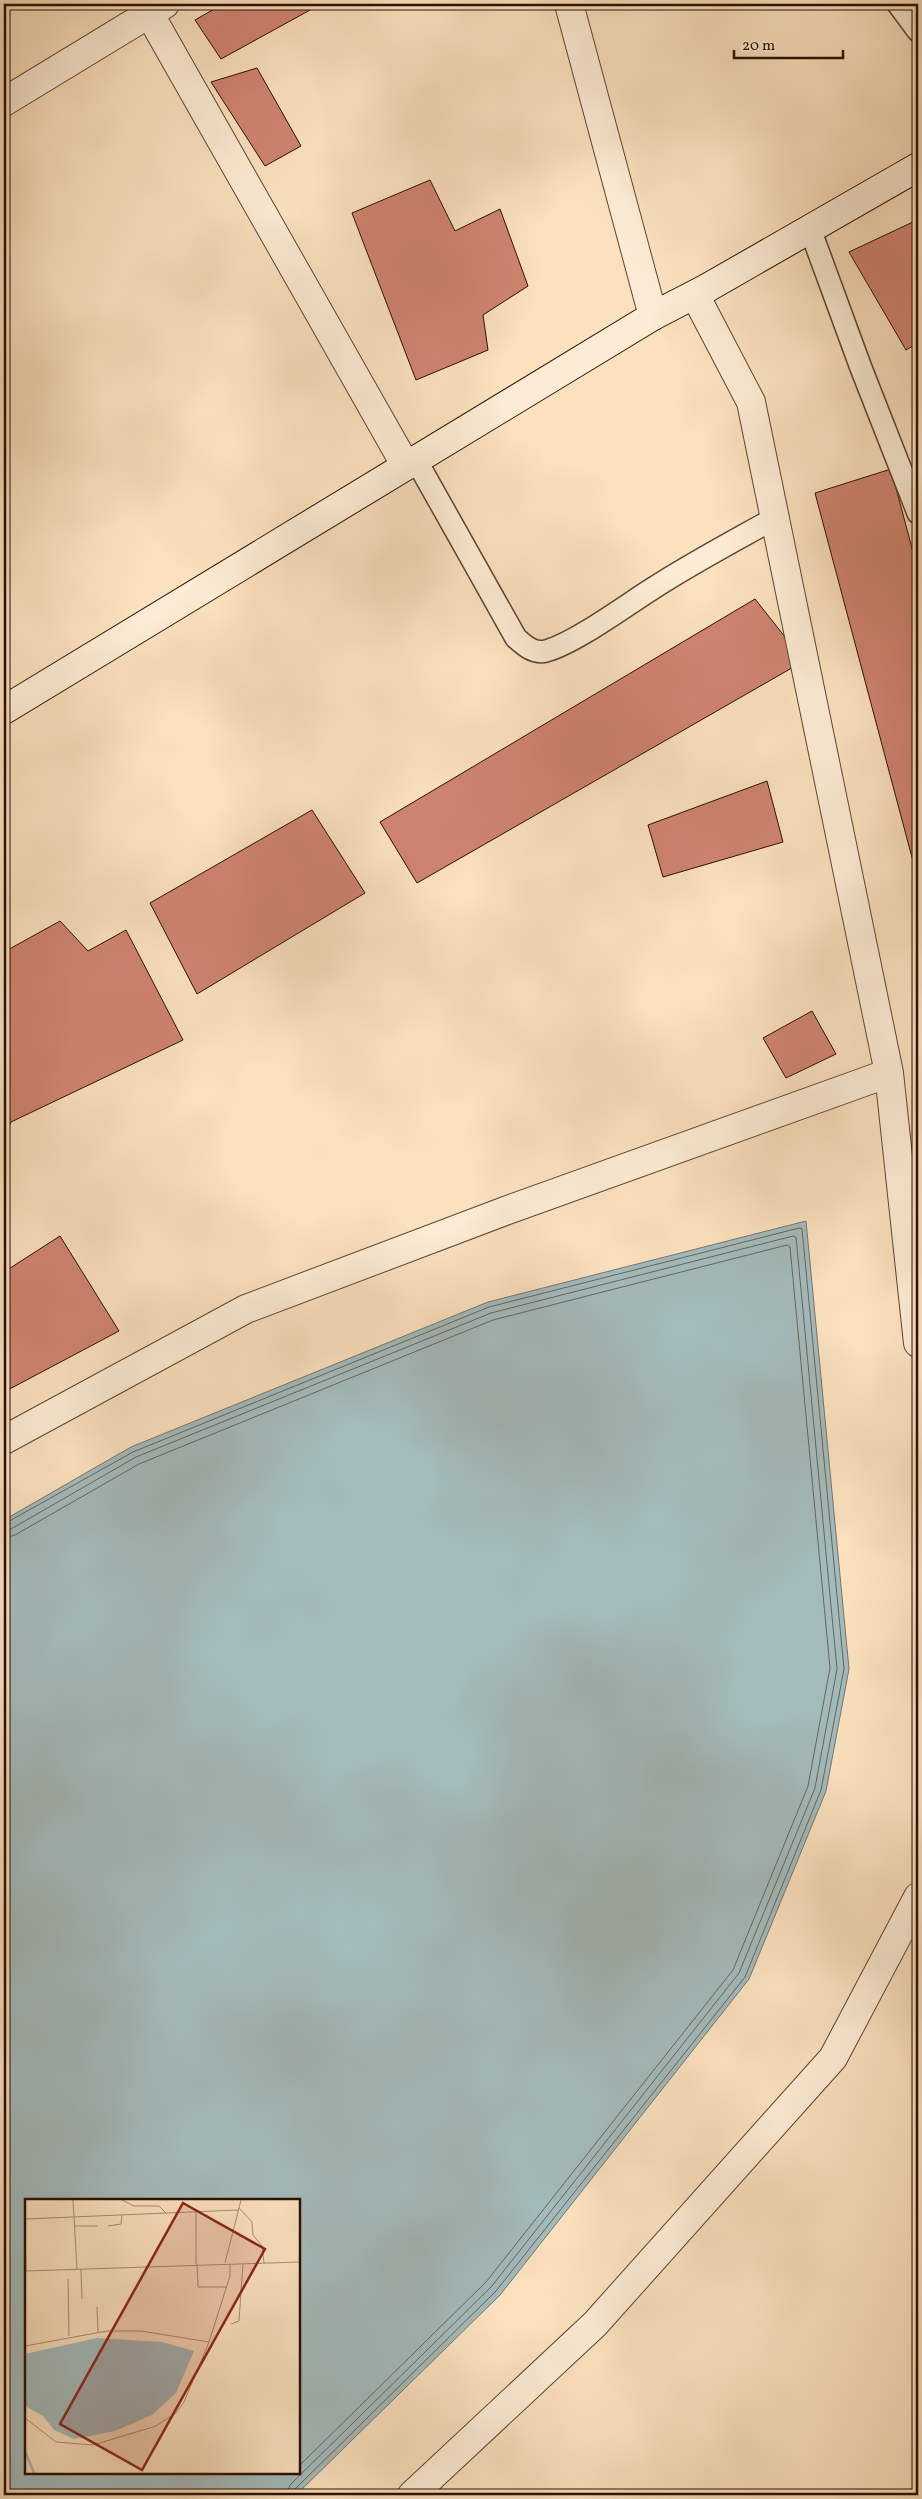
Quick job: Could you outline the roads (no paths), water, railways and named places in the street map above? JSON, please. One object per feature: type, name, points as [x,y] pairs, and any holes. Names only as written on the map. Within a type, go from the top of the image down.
[{"type":"street","points":[[569,4],[653,316]]},
{"type":"street","points":[[4,102],[157,9],[411,463]]},
{"type":"street","points":[[4,710],[653,316],[696,295],[918,167]]},
{"type":"street","points":[[696,295],[751,402],[889,1073],[918,1344]]},
{"type":"street","points":[[4,1440],[246,1309],[505,1211],[889,1073]]},
{"type":"street","points":[[412,2495],[595,2324],[833,2058],[918,1897]]},
{"type":"lane","points":[[898,4],[918,31]]},
{"type":"lane","points":[[810,229],[860,368],[918,513]]},
{"type":"lane","points":[[411,463],[516,638],[526,648],[535,651],[546,651],[583,632],[662,582],[774,518]]},
{"type":"water","points":[[806,1221],[849,1669],[826,1791],[749,1979],[500,2295],[296,2495],[4,2495],[4,1520],[131,1447],[488,1302]]}]
